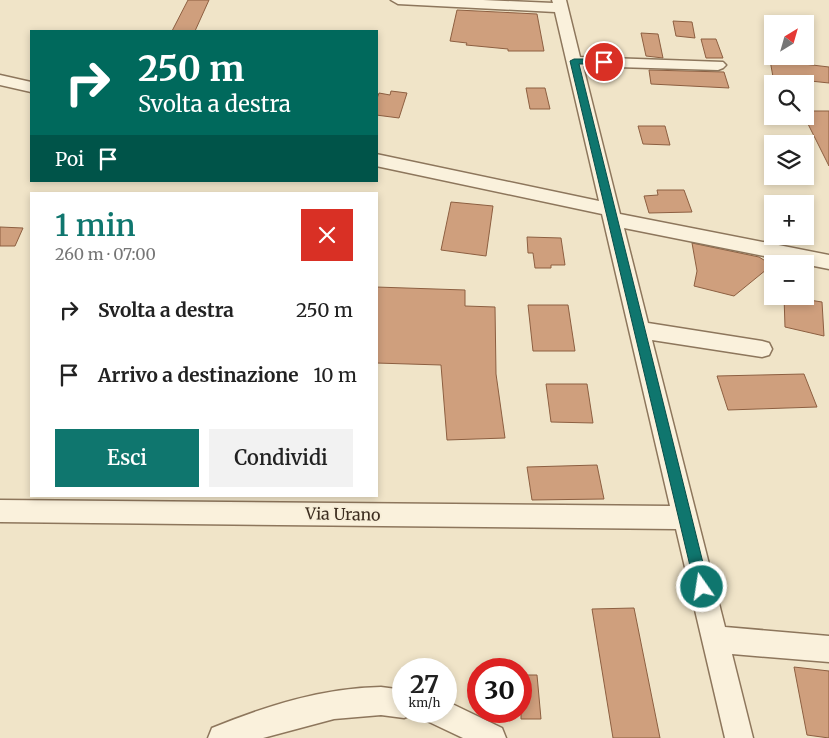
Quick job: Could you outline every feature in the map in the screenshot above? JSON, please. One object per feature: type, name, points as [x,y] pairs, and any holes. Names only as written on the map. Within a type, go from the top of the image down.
[{"type":"street","points":[[398,0],[560,4],[739,738]]},
{"type":"street","points":[[574,61],[718,65]]},
{"type":"street","points":[[0,80],[30,87]]},
{"type":"street","points":[[378,160],[829,262]]},
{"type":"street","points":[[640,330],[762,350]]},
{"type":"street","name":"Via Urano","points":[[0,511],[686,518]]},
{"type":"street","points":[[714,639],[829,649]]},
{"type":"street","points":[[222,738],[285,716],[323,706],[362,703],[392,704]]},
{"type":"street","points":[[457,721],[492,738]]},
{"type":"building","points":[[188,0],[209,0],[195,30],[173,30]]},
{"type":"building","points":[[457,10],[537,14],[544,51],[508,51],[508,49],[466,45],[467,43],[450,41]]},
{"type":"building","points":[[673,21],[692,22],[695,38],[676,36]]},
{"type":"building","points":[[641,33],[658,34],[663,58],[646,56]]},
{"type":"building","points":[[701,39],[716,39],[723,58],[706,58]]},
{"type":"building","points":[[771,65],[829,67],[829,83],[814,81],[814,75],[773,75]]},
{"type":"building","points":[[649,70],[724,72],[729,88],[651,84]]},
{"type":"building","points":[[526,88],[545,88],[550,109],[530,109]]},
{"type":"building","points":[[391,91],[407,93],[399,118],[378,115],[379,93],[390,95]]},
{"type":"building","points":[[814,111],[829,111],[829,166],[814,135],[808,125],[814,125]]},
{"type":"building","points":[[638,126],[665,126],[670,145],[643,144]]},
{"type":"building","points":[[657,190],[684,190],[692,212],[649,213],[644,196],[658,195]]},
{"type":"building","points":[[451,202],[493,206],[486,256],[441,250]]},
{"type":"building","points":[[0,227],[23,228],[15,246],[0,246]]},
{"type":"building","points":[[527,237],[561,238],[565,265],[551,265],[551,268],[535,268],[533,253],[528,253]]},
{"type":"building","points":[[692,243],[759,257],[764,260],[764,272],[734,296],[694,286],[697,271]]},
{"type":"building","points":[[378,287],[465,290],[465,306],[495,307],[496,374],[505,438],[447,440],[441,365],[378,363]]},
{"type":"building","points":[[814,301],[822,302],[824,336],[785,327],[784,305],[814,305]]},
{"type":"building","points":[[528,305],[568,305],[575,351],[533,351]]},
{"type":"building","points":[[804,374],[817,407],[728,410],[717,376]]},
{"type":"building","points":[[546,384],[587,384],[593,423],[551,422]]},
{"type":"building","points":[[597,465],[604,499],[532,500],[527,467]]},
{"type":"building","points":[[634,608],[660,738],[613,738],[592,609]]},
{"type":"building","points":[[794,667],[829,671],[829,738],[807,735]]},
{"type":"building","points":[[532,675],[537,675],[541,719],[532,719]]},
{"type":"route","points":[[604,62],[574,61],[702,587]]}]
